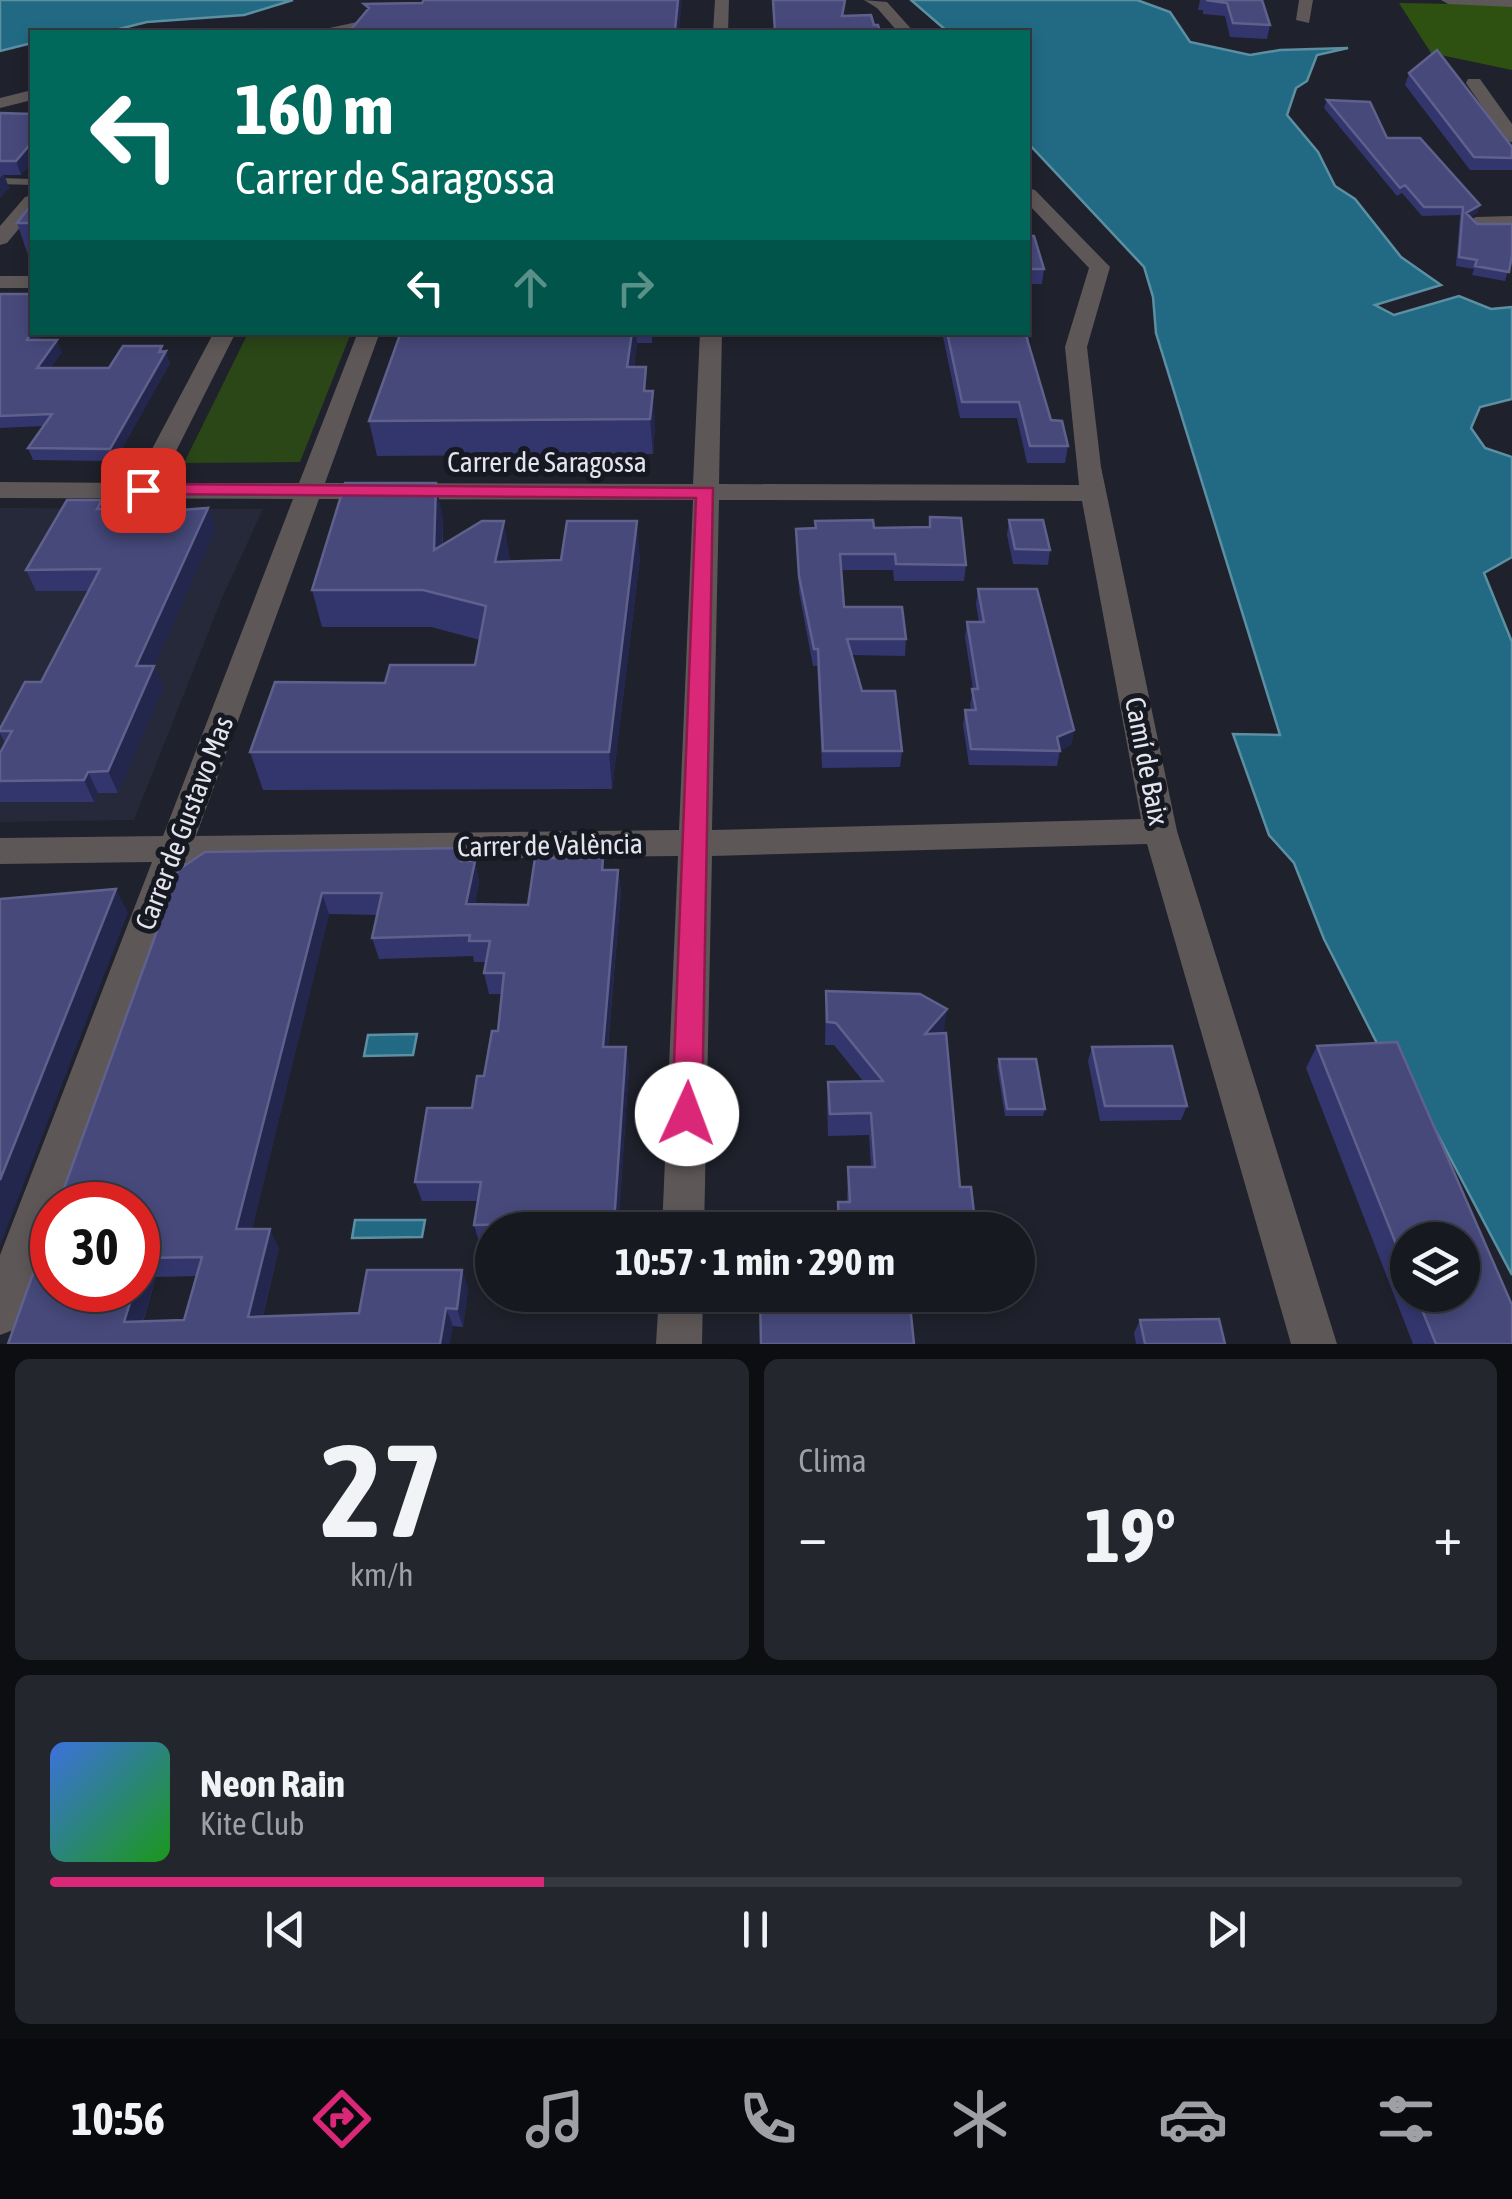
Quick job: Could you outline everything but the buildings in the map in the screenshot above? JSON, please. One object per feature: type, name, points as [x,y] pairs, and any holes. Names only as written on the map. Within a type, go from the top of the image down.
[{"type":"street","points":[[721,30],[722,0]]},
{"type":"street","points":[[871,0],[882,5],[904,30]]},
{"type":"street","points":[[1304,20],[1306,0]]},
{"type":"street","points":[[1448,0],[1512,1]]},
{"type":"street","points":[[330,30],[410,16]]},
{"type":"street","points":[[1474,82],[1512,137]]},
{"type":"street","points":[[0,103],[30,96]]},
{"type":"street","name":"Camí de Baix","points":[[1030,196],[1100,267],[1076,347],[1088,467],[1160,832],[1314,1344]]},
{"type":"street","points":[[2,237],[30,203]]},
{"type":"street","points":[[1476,223],[1512,222]]},
{"type":"street","points":[[2,237],[30,234]]},
{"type":"street","points":[[0,282],[30,282]]},
{"type":"street","points":[[143,490],[223,335]]},
{"type":"street","name":"Carrer de Gustavo Mas","points":[[0,1312],[368,335]]},
{"type":"street","points":[[684,1212],[711,335]]},
{"type":"street","name":"Carrer de Saragossa","points":[[0,490],[1094,493]]},
{"type":"street","name":"Carrer de València","points":[[0,851],[695,843],[1160,832]]},
{"type":"street","points":[[679,1344],[680,1312]]},
{"type":"lane","points":[[0,181],[30,182]]},
{"type":"shaded area","points":[[0,508],[263,509],[222,598],[134,820],[0,822]]},
{"type":"green space","points":[[1399,3],[1512,5],[1512,70],[1431,53]]},
{"type":"green space","points":[[247,335],[350,335],[300,462],[184,463]]},
{"type":"water","points":[[0,0],[293,0],[244,15],[147,22],[115,30],[30,30],[30,44],[0,51]]},
{"type":"water","points":[[911,0],[1137,0],[1170,12],[1190,42],[1250,55],[1348,48],[1317,55],[1307,81],[1296,88],[1287,115],[1318,152],[1335,186],[1355,199],[1401,257],[1441,285],[1375,305],[1394,315],[1459,296],[1491,309],[1512,307],[1512,399],[1480,407],[1471,428],[1485,448],[1512,457],[1512,557],[1484,573],[1512,642],[1512,1275],[1400,1063],[1385,1059],[1324,939],[1294,863],[1269,835],[1233,734],[1280,735],[1156,333],[1153,297],[1144,267],[1030,145],[1030,30],[946,30]]},
{"type":"water","points":[[417,1034],[413,1055],[364,1056],[368,1035]]},
{"type":"water","points":[[355,1220],[425,1220],[422,1237],[352,1238]]},
{"type":"route","points":[[143,490],[706,492],[687,1114]]}]
